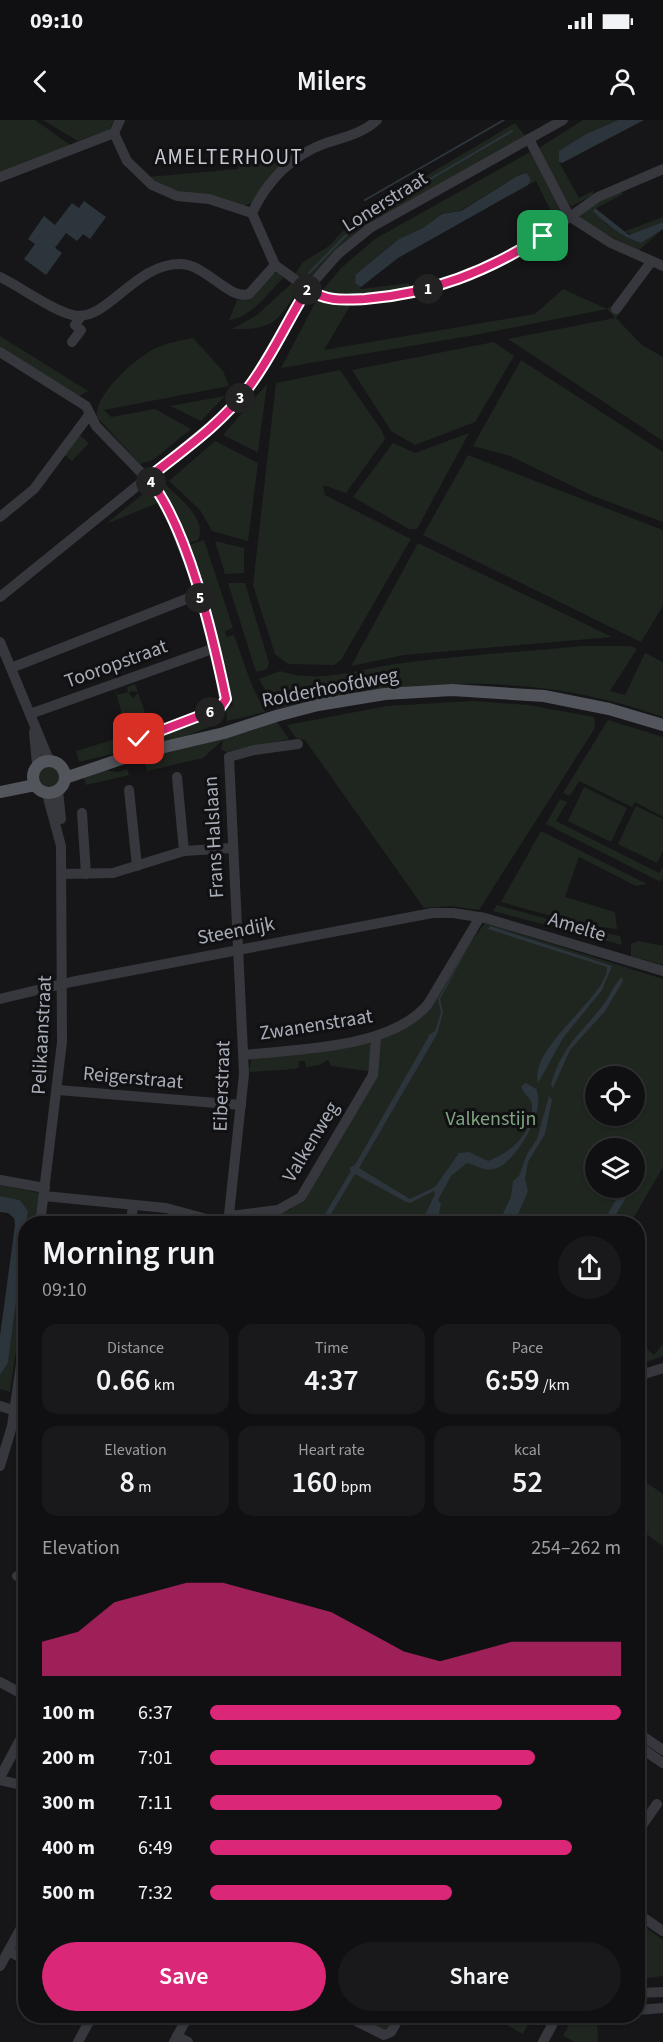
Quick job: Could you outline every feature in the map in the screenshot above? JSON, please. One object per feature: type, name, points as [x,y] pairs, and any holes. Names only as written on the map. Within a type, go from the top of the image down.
[{"type":"main road","name":"Rolderhoofdweg","points":[[64,773],[191,739],[224,733],[253,722],[346,700],[395,693],[462,690],[544,696],[609,709],[663,724]]},
{"type":"main road","points":[[0,792],[38,771]]},
{"type":"main road","points":[[0,784],[38,771],[64,773],[53,792],[37,789],[38,771]]},
{"type":"street","points":[[0,177],[114,133],[120,120]]},
{"type":"street","points":[[252,213],[275,177],[288,165],[312,148],[360,131],[376,120]]},
{"type":"street","name":"Lonerstraat","points":[[0,596],[205,433],[243,395],[266,361],[308,288],[338,254],[370,228],[562,120]]},
{"type":"street","points":[[114,133],[127,161],[152,185],[177,196],[209,199],[252,213],[275,265],[321,296],[352,300],[399,295],[441,285],[504,260],[622,184],[663,169]]},
{"type":"street","points":[[529,139],[569,216],[611,243],[663,266]]},
{"type":"street","points":[[616,309],[651,262]]},
{"type":"street","points":[[0,278],[61,311],[81,316],[99,310],[138,278],[168,265],[197,267],[235,294],[243,296],[249,294],[275,265]]},
{"type":"street","points":[[72,342],[81,330],[75,325],[81,316]]},
{"type":"street","points":[[0,352],[86,406],[89,415],[101,431],[148,478],[168,509],[199,594],[215,648],[226,699],[223,706],[139,739]]},
{"type":"street","points":[[0,517],[34,489],[89,415]]},
{"type":"street","points":[[11,668],[199,594]]},
{"type":"street","points":[[0,642],[34,726],[38,771]]},
{"type":"street","name":"Tooropstraat","points":[[30,714],[215,648]]},
{"type":"street","name":"Frans Halslaan","points":[[238,949],[229,757],[254,750],[298,744]]},
{"type":"street","points":[[177,777],[184,851]]},
{"type":"street","points":[[129,790],[137,866]]},
{"type":"street","name":"Pelikaanstraat","points":[[41,1216],[58,1090],[63,984],[61,846],[53,792]]},
{"type":"street","points":[[81,813],[86,874]]},
{"type":"street","points":[[62,874],[113,873],[184,851],[232,848]]},
{"type":"street","name":"Steendijk","points":[[0,999],[238,949],[432,913],[480,917]]},
{"type":"street","name":"Amelte","points":[[480,917],[663,971]]},
{"type":"street","name":"Zwanenstraat","points":[[244,1054],[376,1038],[424,1009],[480,917]]},
{"type":"street","name":"Eiberstraat","points":[[229,1216],[241,1105],[244,1054],[238,949]]},
{"type":"street","name":"Valkenweg","points":[[251,1216],[278,1210],[301,1197],[372,1074],[376,1038]]},
{"type":"street","name":"Reigerstraat","points":[[58,1090],[241,1105]]},
{"type":"street","points":[[0,1180],[44,1192],[166,1208],[204,1216]]},
{"type":"street","points":[[132,1216],[133,1205]]},
{"type":"street","points":[[645,1374],[662,1369]]},
{"type":"street","points":[[0,1466],[18,1383]]},
{"type":"street","points":[[0,1406],[18,1411]]},
{"type":"street","points":[[0,1682],[18,1692]]},
{"type":"street","points":[[645,1738],[663,1750]]},
{"type":"street","points":[[18,1744],[0,1778],[18,1784]]},
{"type":"street","points":[[645,1751],[663,1763]]},
{"type":"street","points":[[645,1821],[657,1803]]},
{"type":"street","points":[[645,1919],[663,1931]]},
{"type":"street","points":[[0,1965],[18,1933]]},
{"type":"street","points":[[8,1950],[18,1956]]},
{"type":"street","points":[[645,1993],[663,1992]]},
{"type":"street","points":[[645,2009],[663,2008]]},
{"type":"street","points":[[78,2042],[88,2023]]},
{"type":"street","points":[[184,2023],[175,2039],[188,2042]]},
{"type":"street","points":[[360,2023],[384,2035],[391,2032],[396,2023]]},
{"type":"street","points":[[543,2042],[553,2023]]},
{"type":"green space","points":[[0,120],[35,120],[70,145],[0,172]]},
{"type":"green space","points":[[43,120],[114,120],[109,130],[78,141]]},
{"type":"green space","points":[[583,120],[618,120],[576,141],[559,162],[579,198],[593,191],[593,195],[572,206],[568,204],[539,148]]},
{"type":"green space","points":[[515,123],[525,136],[361,228],[336,249],[308,279],[295,274],[303,262],[329,246],[355,218]]},
{"type":"green space","points":[[290,149],[296,154],[253,202],[244,206],[170,189],[148,177],[238,169],[237,155]]},
{"type":"green space","points":[[530,152],[561,211],[561,217],[554,223],[549,219],[553,215],[536,181],[528,185],[531,180],[527,173],[517,176],[460,211],[442,214],[423,228],[399,239],[356,274],[361,289],[409,283],[409,290],[346,296],[321,292],[341,268],[375,239]]},
{"type":"green space","points":[[620,189],[623,194],[593,210],[607,225],[641,243],[663,229],[638,251],[580,220],[579,212]]},
{"type":"green space","points":[[663,217],[663,222],[632,234],[623,232]]},
{"type":"green space","points":[[278,273],[283,278],[259,304],[245,315],[229,320],[237,300],[251,297],[273,274]]},
{"type":"green space","points":[[292,283],[297,291],[284,311],[272,322],[256,328],[232,329],[257,315]]},
{"type":"green space","points":[[563,289],[607,309],[475,335],[281,368],[316,301],[369,302],[371,305],[350,306],[324,350],[535,314]]},
{"type":"green space","points":[[626,299],[630,300],[616,318],[642,345],[663,357],[663,441],[508,339],[615,318],[607,309],[610,306],[612,309]]},
{"type":"green space","points":[[0,336],[88,391],[79,396],[0,348]]},
{"type":"green space","points":[[193,338],[223,371],[229,386],[104,410],[111,417],[155,409],[191,429],[153,460],[140,464],[97,417],[98,408],[110,386],[131,365],[152,350]]},
{"type":"green space","points":[[494,342],[514,356],[475,422],[415,445],[391,431],[352,370]]},
{"type":"green space","points":[[521,360],[663,452],[663,522],[593,496],[510,456],[473,446]]},
{"type":"green space","points":[[340,370],[382,431],[385,439],[346,493],[323,485],[325,495],[411,539],[341,660],[334,665],[288,664],[275,654],[253,585],[276,383]]},
{"type":"green space","points":[[267,384],[258,451],[257,452],[223,435]]},
{"type":"green space","points":[[225,396],[201,421],[170,406]]},
{"type":"green space","points":[[469,433],[417,529],[409,529],[353,497],[393,443],[415,453]]},
{"type":"green space","points":[[78,434],[89,443],[72,461],[64,454]]},
{"type":"green space","points":[[215,441],[258,463],[248,541],[212,531],[200,510],[169,481]]},
{"type":"green space","points":[[468,455],[663,530],[663,606],[641,642],[423,535]]},
{"type":"green space","points":[[163,482],[190,508],[195,516],[200,532],[198,540],[185,544],[159,487]]},
{"type":"green space","points":[[149,489],[158,503],[106,524]]},
{"type":"green space","points":[[204,540],[233,628],[225,631],[226,637],[234,635],[251,683],[265,712],[227,721],[226,711],[233,705],[218,643],[186,546]]},
{"type":"green space","points":[[215,541],[244,548],[244,573],[225,574]]},
{"type":"green space","points":[[418,543],[612,637],[404,655],[351,666]]},
{"type":"green space","points":[[228,583],[245,583],[269,663],[267,669],[257,672],[255,669]]},
{"type":"green space","points":[[582,646],[630,646],[637,649],[610,691],[625,695],[645,653],[663,662],[663,717],[614,702],[566,692],[518,686],[470,684],[374,691],[276,709],[259,679],[280,671],[295,675],[326,676],[425,660]]},
{"type":"green space","points":[[135,684],[138,692],[131,691],[129,694],[133,698],[138,693],[150,726],[148,727],[146,721],[133,725],[134,731],[127,733],[115,688],[118,695],[128,692],[127,687]]},
{"type":"green space","points":[[473,701],[528,705],[594,717],[595,728],[479,910],[451,906],[424,908],[305,740],[296,738],[287,725],[387,706]]},
{"type":"green space","points":[[214,714],[219,723],[186,736],[79,762],[76,751],[132,734],[136,743]]},
{"type":"green space","points":[[608,720],[663,737],[663,817],[635,802],[632,807],[579,781],[570,796],[563,793]]},
{"type":"green space","points":[[277,722],[289,739],[226,752],[221,749],[223,740],[203,758],[147,771],[144,761],[157,753]]},
{"type":"green space","points":[[49,767],[56,770],[59,777],[56,784],[49,787],[42,784],[39,777],[42,770]]},
{"type":"green space","points":[[127,769],[129,775],[86,785],[83,775],[102,770],[119,772]]},
{"type":"green space","points":[[584,787],[627,808],[611,842],[568,821]]},
{"type":"green space","points":[[560,799],[567,802],[556,821],[659,873],[663,867],[663,879],[659,881],[546,824]]},
{"type":"green space","points":[[636,806],[663,819],[663,851],[657,863],[618,844]]},
{"type":"green space","points":[[541,831],[647,884],[636,886],[579,857],[565,897],[615,912],[617,929],[584,925],[501,902]]},
{"type":"green space","points":[[497,905],[583,929],[620,936],[622,945],[493,911]]},
{"type":"green space","name":"Valkenstijn","points":[[485,923],[663,979],[663,1167],[635,1216],[266,1216],[290,1210],[303,1200],[375,1075],[381,1039],[410,1023]]},
{"type":"green space","points":[[638,941],[663,946],[663,965],[631,956],[631,944]]},
{"type":"green space","points":[[369,1042],[372,1046],[368,1071],[331,1066],[328,1060],[319,1065],[306,1067],[305,1061],[299,1061],[299,1067],[295,1069],[249,1072],[251,1059]]},
{"type":"green space","points":[[0,1185],[39,1193],[36,1216],[28,1216],[28,1211],[20,1200],[0,1196]]},
{"type":"green space","points":[[18,1287],[18,1335],[10,1392],[0,1389],[0,1375],[8,1363]]},
{"type":"green space","points":[[663,1344],[663,1356],[645,1362],[645,1347],[654,1355]]},
{"type":"green space","points":[[645,1482],[663,1494],[663,1546],[645,1533]]},
{"type":"green space","points":[[645,1927],[663,1940],[663,1976],[645,1978]]},
{"type":"green space","points":[[367,2023],[390,2023],[387,2028],[381,2030]]},
{"type":"green space","points":[[503,2023],[528,2023],[523,2034]]},
{"type":"green space","points":[[570,2023],[597,2023],[598,2042],[575,2042],[563,2036]]},
{"type":"shaded area","points":[[618,120],[644,120],[562,163],[559,162],[559,151],[586,134]]},
{"type":"shaded area","points":[[527,173],[531,180],[528,185],[398,258],[361,287],[355,283],[356,274],[399,239],[423,228],[442,214],[461,211],[517,176]]},
{"type":"shaded area","points":[[84,201],[106,217],[90,239],[83,234],[77,241],[66,233],[55,248],[62,253],[46,275],[24,259],[35,244],[28,239],[44,216],[55,225],[72,203],[79,208]]},
{"type":"shaded area","points":[[595,208],[629,235],[663,222],[663,229],[641,243],[610,226],[593,211]]},
{"type":"shaded area","points":[[490,926],[612,966],[602,990],[563,1038],[538,1083],[538,1069],[545,1053],[595,993],[604,979],[607,967],[488,929]]},
{"type":"shaded area","points":[[474,937],[440,999],[443,1013],[437,1034],[359,1168],[410,1199],[435,1187],[459,1153],[469,1152],[488,1161],[496,1158],[518,1141],[528,1125],[532,1103],[521,1086],[526,1083],[536,1089],[538,1098],[534,1121],[528,1133],[513,1155],[497,1168],[485,1169],[467,1163],[451,1176],[438,1200],[441,1204],[439,1213],[442,1216],[425,1215],[435,1194],[434,1191],[410,1203],[355,1174],[330,1216],[324,1216],[351,1171],[349,1168],[355,1165],[430,1034],[435,1031],[441,1013],[438,999]]},
{"type":"shaded area","points":[[622,977],[623,981],[605,1011],[570,1050],[553,1088],[551,1085],[555,1071],[567,1050],[604,1004]]},
{"type":"shaded area","points":[[549,1096],[552,1100],[545,1134],[528,1162],[525,1179],[528,1191],[517,1216],[502,1216],[511,1197],[513,1181],[519,1176],[527,1154],[537,1139]]},
{"type":"shaded area","points":[[0,1196],[20,1200],[28,1211],[27,1216],[18,1216],[18,1287],[8,1363],[0,1375],[0,1336],[15,1225],[14,1218],[8,1213],[0,1212]]},
{"type":"shaded area","points":[[617,1198],[626,1198],[615,1216],[607,1216]]},
{"type":"waterway","points":[[365,200],[504,120]]},
{"type":"waterway","points":[[309,273],[362,219],[512,131]]},
{"type":"district","name":"AMELTERHOUT","points":[[229,157]]},
{"type":"route","points":[[139,739],[220,708],[225,704],[226,699],[215,648],[195,579],[168,509],[148,478],[205,433],[236,403],[266,361],[308,288],[321,296],[352,300],[420,291],[485,269],[524,249],[543,236]]}]
